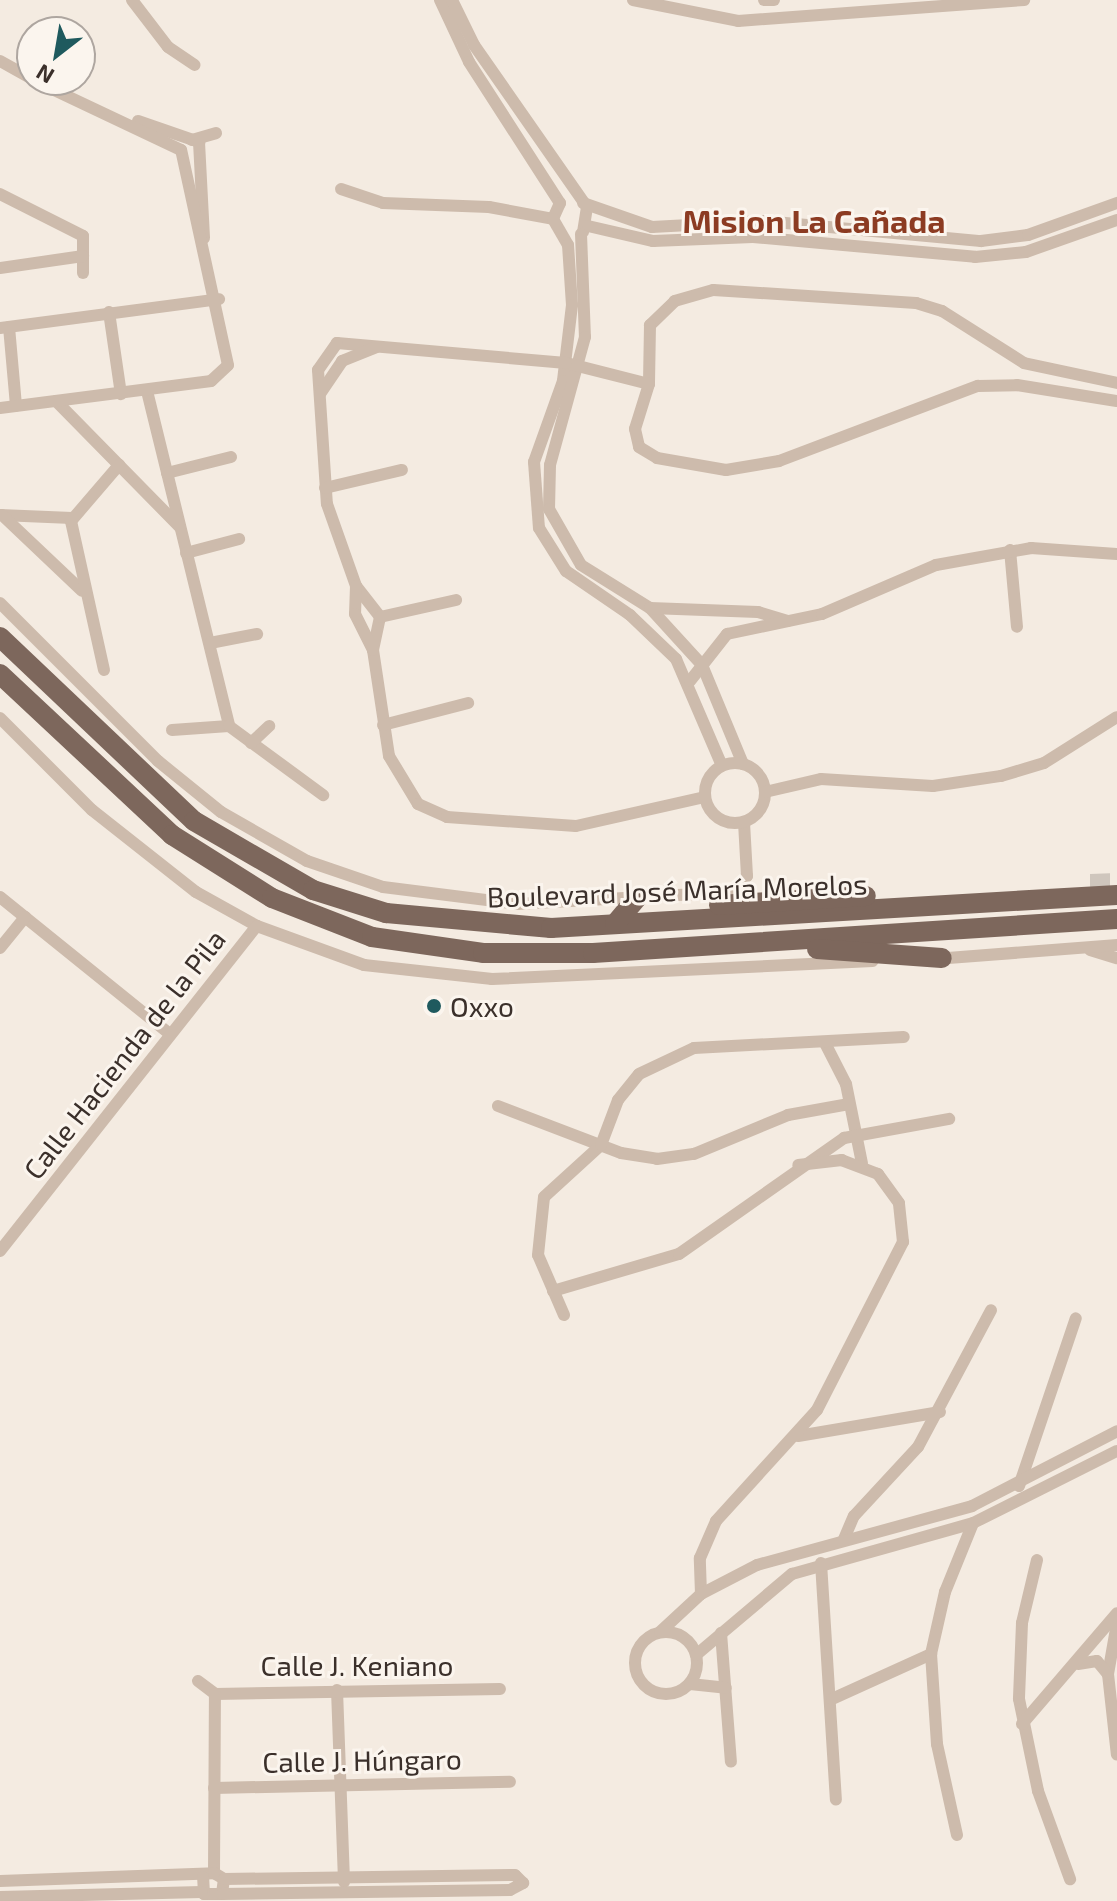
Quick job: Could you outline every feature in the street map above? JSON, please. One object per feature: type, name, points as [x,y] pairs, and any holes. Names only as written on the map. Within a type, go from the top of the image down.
[{"type":"main road","name":"Boulevard José María Morelos","points":[[0,637],[194,821],[313,890],[462,925],[615,924],[1117,895]]},
{"type":"main road","name":"Boulevard José María Morelos","points":[[0,674],[172,835],[272,898],[347,930],[412,946],[511,955],[1117,919]]},
{"type":"main road","points":[[686,920],[724,905],[1090,884]]},
{"type":"main road","points":[[615,924],[637,898]]},
{"type":"main road","points":[[733,943],[942,958]]},
{"type":"street","points":[[132,0],[168,47],[195,65]]},
{"type":"street","points":[[440,0],[490,93],[560,203]]},
{"type":"street","points":[[452,0],[504,85],[535,123],[581,202],[585,230],[582,367],[547,477],[549,509],[570,553],[650,608],[702,665],[730,726],[743,764],[758,775],[765,792],[759,811],[744,822],[714,815],[705,797],[709,778],[722,766],[743,764]]},
{"type":"street","points":[[633,0],[738,21],[873,14],[1024,0]]},
{"type":"street","points":[[764,0],[774,0]]},
{"type":"street","points":[[872,0],[873,14]]},
{"type":"street","points":[[490,93],[504,85]]},
{"type":"street","points":[[68,96],[177,146],[216,133]]},
{"type":"street","points":[[123,121],[196,138]]},
{"type":"street","points":[[517,132],[535,123]]},
{"type":"street","points":[[196,138],[206,183],[204,238]]},
{"type":"street","points":[[0,408],[147,391],[224,374],[219,299],[177,146]]},
{"type":"street","points":[[341,189],[383,203],[481,206],[553,219],[565,235],[572,295],[566,363],[532,492],[539,528],[558,562],[656,636],[690,681],[722,766]]},
{"type":"street","points":[[0,194],[80,233],[83,273]]},
{"type":"street","points":[[560,203],[581,202],[652,227],[764,221],[981,241],[1028,235],[1117,203]]},
{"type":"street","points":[[553,219],[560,203]]},
{"type":"street","points":[[565,235],[585,230],[653,241],[753,237],[975,257],[1026,252],[1117,220]]},
{"type":"street","points":[[0,268],[83,256]]},
{"type":"street","points":[[1117,383],[1024,363],[942,311],[916,303],[723,290],[685,296],[653,319],[649,384],[635,429],[639,447],[657,458],[726,470],[779,461],[978,386],[1117,401]]},
{"type":"street","points":[[16,406],[4,327],[219,299]]},
{"type":"street","points":[[109,312],[121,394]]},
{"type":"street","points":[[373,650],[358,627],[356,586],[325,488],[319,364],[330,347],[352,341],[376,347],[566,363],[649,384]]},
{"type":"street","points":[[320,394],[351,354],[376,347]]},
{"type":"street","points":[[147,391],[229,726],[323,795]]},
{"type":"street","points":[[56,401],[181,528]]},
{"type":"street","points":[[167,473],[231,457]]},
{"type":"street","points":[[104,670],[82,591],[72,518],[119,465]]},
{"type":"street","points":[[325,488],[402,470]]},
{"type":"street","points":[[1,515],[72,518]]},
{"type":"street","points":[[1,515],[82,591]]},
{"type":"street","points":[[186,553],[239,539]]},
{"type":"street","points":[[690,681],[727,634],[788,621],[926,568],[1010,550],[1117,554]]},
{"type":"street","points":[[1010,550],[1017,627]]},
{"type":"street","points":[[558,562],[570,553]]},
{"type":"street","points":[[356,586],[380,617],[373,650],[383,725],[399,780],[439,815],[592,825],[705,797]]},
{"type":"street","points":[[380,617],[456,600]]},
{"type":"street","points":[[0,603],[158,761],[221,812],[307,861],[451,900],[637,898],[741,888],[748,867],[744,822]]},
{"type":"street","points":[[650,608],[767,613],[788,621]]},
{"type":"street","points":[[210,643],[257,634]]},
{"type":"street","points":[[383,725],[468,703]]},
{"type":"street","points":[[765,792],[821,779],[933,786],[1001,776],[1044,763],[1117,717]]},
{"type":"street","points":[[0,718],[125,838],[257,926],[364,965],[446,978],[942,958],[1117,945]]},
{"type":"street","points":[[172,730],[229,726]]},
{"type":"street","points":[[251,743],[269,726]]},
{"type":"street","points":[[711,731],[730,726]]},
{"type":"street","points":[[0,897],[170,1034]]},
{"type":"street","points":[[0,948],[25,917]]},
{"type":"street","name":"Calle Hacienda de la Pila","points":[[0,1251],[257,926]]},
{"type":"street","points":[[1079,948],[1117,958]]},
{"type":"street","points":[[564,1315],[538,1255],[544,1197],[601,1145],[627,1086],[661,1058],[694,1048],[904,1037]]},
{"type":"street","points":[[701,1594],[700,1558],[716,1521],[798,1436],[887,1285],[903,1242],[896,1194],[862,1163],[849,1104],[825,1043]]},
{"type":"street","points":[[498,1106],[638,1157],[676,1157],[788,1115],[849,1104]]},
{"type":"street","points":[[553,1291],[679,1254],[798,1165],[855,1135],[949,1119]]},
{"type":"street","points":[[798,1165],[862,1163]]},
{"type":"street","points":[[844,1539],[854,1516],[908,1461],[940,1412],[991,1310]]},
{"type":"street","points":[[1019,1486],[1076,1318]]},
{"type":"street","points":[[798,1436],[940,1412]]},
{"type":"street","points":[[726,1688],[690,1684],[661,1694],[637,1675],[636,1652],[701,1594],[757,1565],[844,1539],[947,1514],[1019,1486],[1117,1431]]},
{"type":"street","points":[[690,1684],[696,1655],[781,1580],[821,1563],[973,1523],[1117,1451]]},
{"type":"street","points":[[957,1835],[937,1744],[931,1654],[973,1523]]},
{"type":"street","points":[[1037,1560],[1019,1652],[1022,1724],[1070,1879]]},
{"type":"street","points":[[821,1563],[836,1800]]},
{"type":"street","points":[[1022,1724],[1117,1613]]},
{"type":"street","points":[[1117,1623],[1108,1674],[1117,1755]]},
{"type":"street","points":[[660,1632],[686,1639],[696,1655]]},
{"type":"street","points":[[721,1633],[731,1762]]},
{"type":"street","points":[[832,1699],[931,1654]]},
{"type":"street","points":[[1069,1671],[1091,1659],[1108,1674]]},
{"type":"street","points":[[198,1681],[215,1694],[214,1876],[217,1898]]},
{"type":"street","name":"Calle J. Keniano","points":[[215,1694],[500,1689]]},
{"type":"street","points":[[337,1690],[341,1877],[355,1897]]},
{"type":"street","name":"Calle J. Húngaro","points":[[214,1788],[510,1782]]},
{"type":"street","points":[[0,1881],[214,1876],[515,1875],[523,1883],[510,1890],[355,1897],[217,1898],[202,1892],[84,1898],[0,1897]]},
{"type":"street","points":[[202,1892],[214,1876]]},
{"type":"tunnel","points":[[1090,884],[1117,883]]},
{"type":"place","name":"Oxxo","points":[[434,1006]]},
{"type":"district","name":"Mision La Cañada","points":[[814,220]]}]
